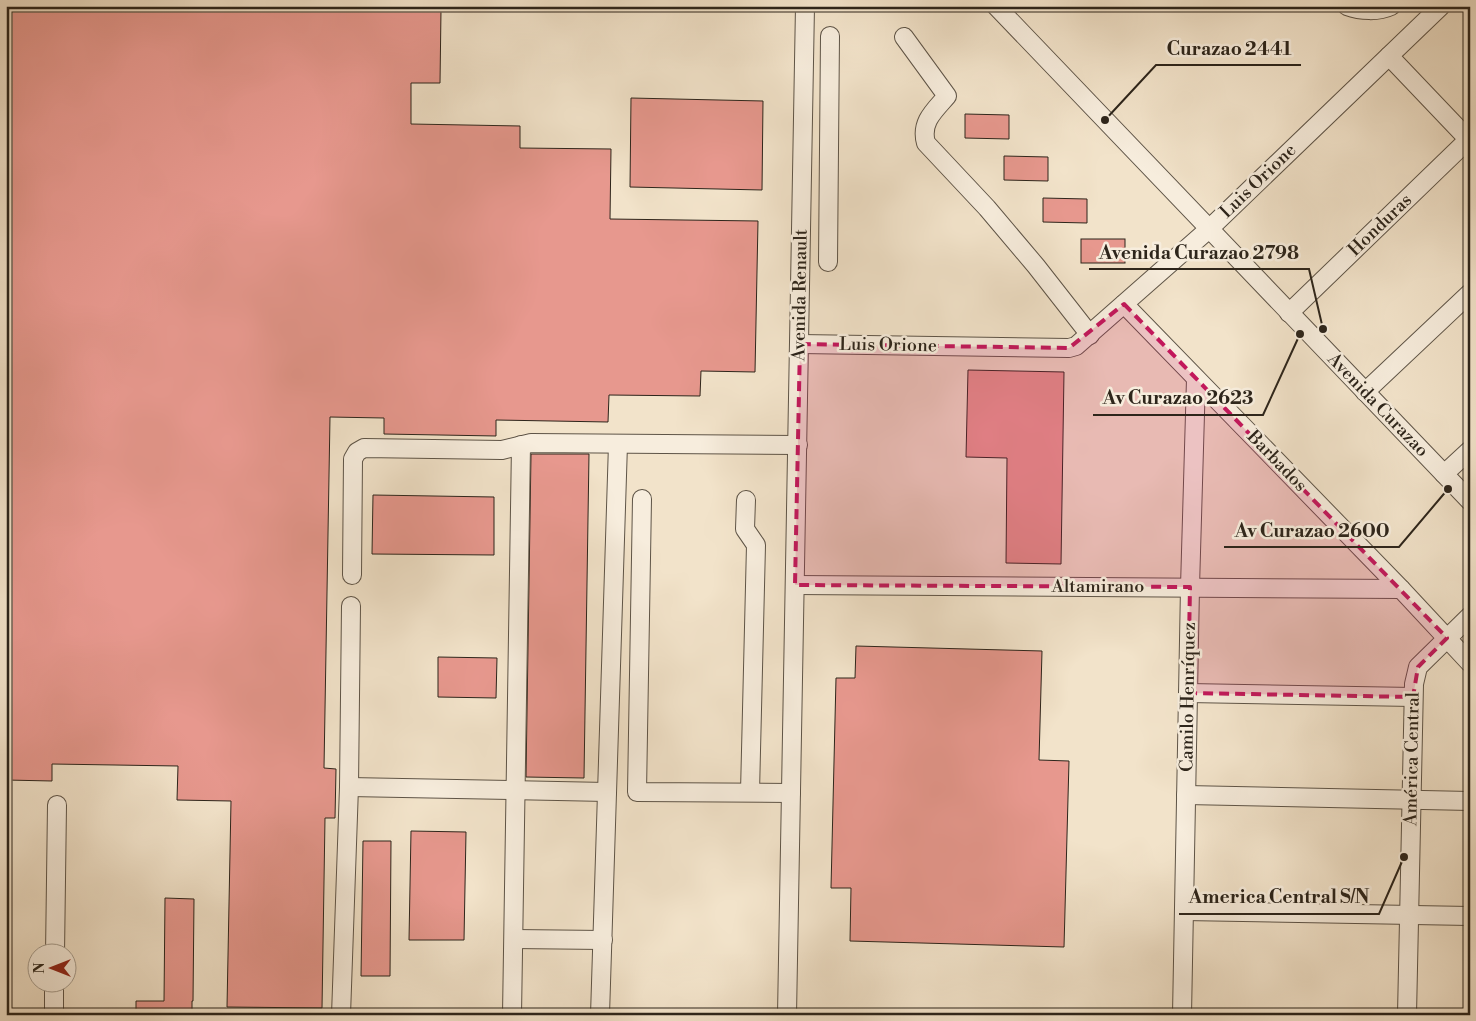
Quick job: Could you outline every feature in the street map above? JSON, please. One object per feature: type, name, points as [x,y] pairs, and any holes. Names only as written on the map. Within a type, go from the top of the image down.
[{"type":"street","name":"Avenida Renault","points":[[787,1015],[805,6]]},
{"type":"street","name":"Avenida Curazao","points":[[996,6],[1470,501]]},
{"type":"street","points":[[1347,6],[1384,10],[1391,6]]},
{"type":"street","name":"Luis Orione","points":[[800,344],[1069,348],[1076,346],[1209,229],[1441,6]]},
{"type":"street","points":[[828,262],[830,36]]},
{"type":"street","points":[[904,37],[947,96],[926,120],[923,133],[926,143],[987,208],[1036,266],[1090,335]]},
{"type":"street","points":[[1389,56],[1469,139]]},
{"type":"street","name":"Honduras","points":[[1289,313],[1469,139]]},
{"type":"street","points":[[802,178],[829,179]]},
{"type":"street","points":[[1365,392],[1470,293]]},
{"type":"street","name":"Barbados","points":[[1124,304],[1401,589],[1470,663]]},
{"type":"street","name":"Camilo Henríquez","points":[[1182,1015],[1196,379]]},
{"type":"street","points":[[352,575],[353,459],[357,452],[364,448],[502,450],[532,443],[798,445]]},
{"type":"street","points":[[600,1015],[618,444]]},
{"type":"street","points":[[512,1015],[521,446]]},
{"type":"street","points":[[1444,474],[1470,450]]},
{"type":"street","points":[[642,499],[637,792],[791,793]]},
{"type":"street","points":[[746,500],[745,529],[756,545],[750,792]]},
{"type":"street","name":"Altamirano","points":[[795,585],[1401,589]]},
{"type":"street","points":[[341,1015],[351,606]]},
{"type":"street","name":"América Central","points":[[1407,1015],[1414,684],[1418,667],[1470,616]]},
{"type":"street","points":[[1188,693],[1413,698]]},
{"type":"street","points":[[348,787],[607,792]]},
{"type":"street","points":[[1186,795],[1470,801]]},
{"type":"street","points":[[55,944],[56,805]]},
{"type":"street","points":[[1184,911],[1470,916]]},
{"type":"street","points":[[514,939],[603,940]]},
{"type":"street","points":[[54,994],[54,1015]]},
{"type":"highlighted area","points":[[1124,304],[1447,638],[1418,667],[1413,697],[1188,693],[1190,587],[795,585],[800,344],[1069,348]]},
{"type":"building","points":[[6,6],[298,6],[298,8],[441,10],[440,83],[411,83],[411,124],[520,126],[520,148],[611,149],[610,219],[758,221],[755,372],[701,371],[700,396],[609,395],[608,422],[496,420],[496,436],[384,434],[384,418],[330,417],[324,768],[336,769],[335,818],[325,818],[322,1008],[227,1007],[231,801],[177,800],[178,766],[52,764],[52,781],[6,780]]},
{"type":"building","points":[[631,98],[763,101],[762,190],[630,187]]},
{"type":"building","points":[[965,114],[1009,115],[1009,139],[965,138]]},
{"type":"building","points":[[1004,156],[1048,157],[1048,181],[1004,180]]},
{"type":"building","points":[[1043,198],[1087,199],[1087,223],[1043,222]]},
{"type":"building","points":[[1081,239],[1125,239],[1125,263],[1081,263]]},
{"type":"building","points":[[968,370],[1064,372],[1061,564],[1006,563],[1007,458],[966,457]]},
{"type":"building","points":[[531,454],[589,454],[584,778],[526,777]]},
{"type":"building","points":[[373,495],[494,497],[494,555],[372,554]]},
{"type":"building","points":[[856,646],[1042,651],[1039,760],[1069,761],[1064,947],[850,941],[851,888],[831,888],[836,678],[855,678]]},
{"type":"building","points":[[438,657],[497,658],[496,698],[438,697]]},
{"type":"building","points":[[411,831],[466,832],[464,940],[409,940]]},
{"type":"building","points":[[363,841],[391,841],[390,976],[361,976]]},
{"type":"building","points":[[165,898],[194,899],[192,1015],[136,1015],[136,1001],[164,1001]]},
{"type":"place","name":"Curazao 2441","points":[[1105,120]]},
{"type":"place","name":"Avenida Curazao 2798","points":[[1323,329]]},
{"type":"place","name":"Av Curazao 2623","points":[[1300,334]]},
{"type":"place","name":"Av Curazao 2600","points":[[1448,489]]},
{"type":"place","name":"America Central S/N","points":[[1404,857]]}]
